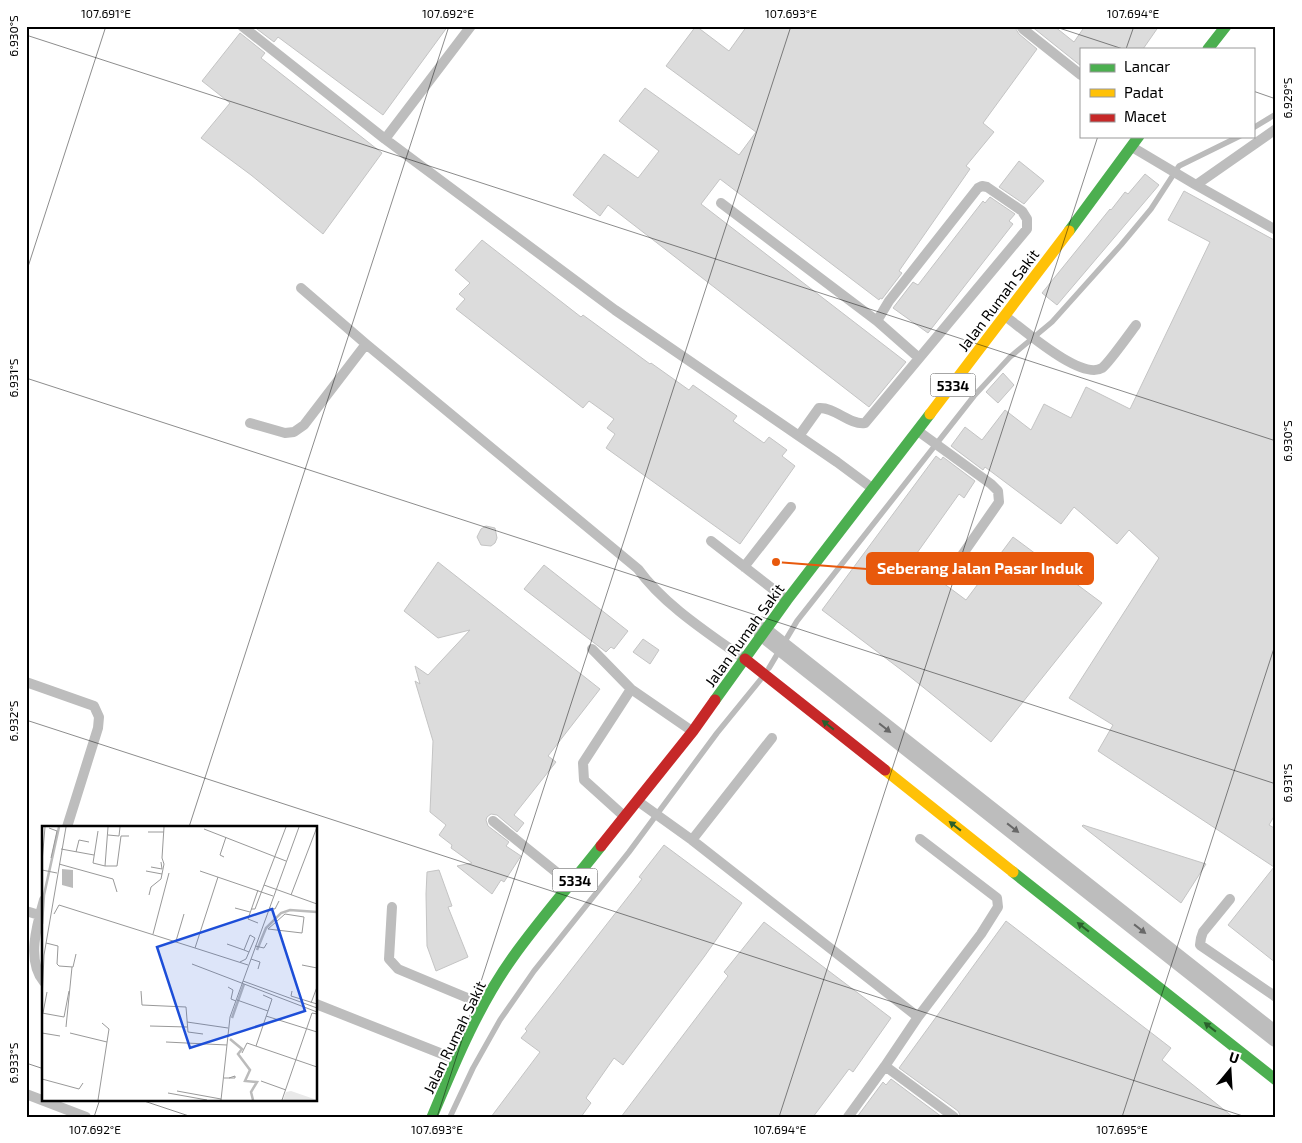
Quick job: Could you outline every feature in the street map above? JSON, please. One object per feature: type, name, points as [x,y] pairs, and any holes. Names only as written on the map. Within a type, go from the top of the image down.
[{"type":"main road","points":[[1209,48],[1226,26]]},
{"type":"main road","name":"Jalan Rumah Sakit","points":[[432,1117],[456,1059],[482,1007],[513,957],[638,801],[745,659],[778,643],[787,600],[1006,316],[1138,138]]},
{"type":"main road","points":[[745,659],[1276,1080]]},
{"type":"street","points":[[778,643],[1276,1037]]},
{"type":"lane","points":[[242,26],[385,139],[615,310],[872,488]]},
{"type":"lane","points":[[385,139],[471,26]]},
{"type":"lane","points":[[1022,26],[1023,29],[1080,74]]},
{"type":"lane","points":[[1196,185],[1276,129]]},
{"type":"lane","points":[[1131,147],[1276,230]]},
{"type":"lane","points":[[798,436],[819,408],[856,422],[865,423],[1027,229],[1026,219],[1022,211],[987,187],[982,186],[978,188],[889,301],[877,321]]},
{"type":"lane","points":[[721,203],[877,321],[919,358]]},
{"type":"lane","points":[[302,288],[366,344],[638,569],[650,586],[710,634],[745,659]]},
{"type":"lane","points":[[1006,316],[1042,344],[1076,366],[1092,370],[1102,368],[1136,325]]},
{"type":"lane","points":[[250,423],[285,433],[294,432],[304,425],[366,344]]},
{"type":"lane","points":[[917,431],[998,491],[999,502],[960,558]]},
{"type":"lane","points":[[744,567],[791,507]]},
{"type":"lane","points":[[711,541],[787,600]]},
{"type":"lane","points":[[592,649],[631,689],[692,731]]},
{"type":"lane","points":[[26,682],[94,706],[100,717],[66,826]]},
{"type":"lane","points":[[625,817],[584,780],[582,763],[631,689]]},
{"type":"lane","points":[[692,840],[772,738]]},
{"type":"lane","points":[[638,801],[692,840],[918,1016]]},
{"type":"lane","points":[[494,822],[571,884]]},
{"type":"lane","points":[[848,1117],[918,1016],[981,934],[998,907],[997,898],[920,839]]},
{"type":"lane","points":[[1230,899],[1204,932],[1200,945],[1276,997]]},
{"type":"lane","points":[[42,906],[34,946],[38,975],[42,980]]},
{"type":"lane","points":[[392,907],[389,959],[398,968],[470,999],[482,1007]]},
{"type":"lane","points":[[26,911],[39,915]]},
{"type":"lane","points":[[318,1005],[456,1059]]},
{"type":"lane","points":[[885,1066],[954,1117]]},
{"type":"lane","points":[[26,1094],[86,1117]]},
{"type":"building","points":[[253,26],[448,26],[383,115],[278,37],[274,42]]},
{"type":"building","points":[[696,26],[729,51],[747,26],[1014,26],[1019,34],[1037,49],[983,123],[994,132],[966,166],[970,169],[899,271],[902,273],[882,299],[880,298],[879,300],[720,179],[701,204],[906,362],[869,407],[608,205],[600,216],[573,195],[604,154],[638,178],[659,151],[619,121],[645,88],[739,155],[756,132],[666,66]]},
{"type":"building","points":[[1031,26],[1054,26],[1074,42],[1085,26],[1159,26],[1144,48],[1080,48],[1080,65]]},
{"type":"building","points":[[240,33],[265,53],[261,58],[382,153],[323,234],[251,175],[201,138],[230,103],[202,81]]},
{"type":"building","points":[[1019,161],[1044,181],[1024,204],[999,187]]},
{"type":"building","points":[[1145,174],[1159,185],[1057,305],[1042,293],[1110,209],[1125,192],[1128,194]]},
{"type":"building","points":[[1184,191],[1276,241],[1276,813],[1269,825],[1276,829],[1276,963],[1228,925],[1274,867],[1098,751],[1113,725],[1069,698],[1159,558],[1129,530],[1117,544],[1074,507],[1061,524],[985,467],[983,470],[951,446],[965,427],[982,440],[1005,410],[1031,430],[1044,404],[1071,418],[1086,387],[1130,409],[1210,242],[1168,220]]},
{"type":"building","points":[[990,197],[1015,214],[1009,221],[1013,224],[928,333],[893,308],[913,282],[918,285],[983,201],[985,203]]},
{"type":"building","points":[[482,240],[581,317],[583,315],[689,390],[693,385],[737,416],[733,421],[764,443],[769,437],[787,450],[782,456],[795,466],[740,544],[606,448],[615,434],[607,428],[614,419],[589,401],[583,408],[456,309],[465,299],[459,294],[470,283],[455,270]]},
{"type":"building","points":[[1003,373],[1014,385],[998,403],[986,392]]},
{"type":"building","points":[[936,456],[941,460],[943,457],[975,481],[964,498],[959,494],[912,560],[966,600],[1013,537],[1102,603],[991,742],[908,675],[822,610]]},
{"type":"building","points":[[486,526],[495,528],[497,538],[491,546],[481,545],[477,537],[481,529]]},
{"type":"building","points":[[438,562],[600,689],[548,756],[556,762],[514,815],[524,823],[517,832],[497,815],[491,814],[487,817],[488,826],[509,842],[506,846],[521,856],[504,882],[501,880],[492,894],[457,866],[472,863],[451,848],[452,845],[439,835],[446,825],[430,812],[433,741],[415,681],[420,684],[415,666],[428,675],[470,630],[438,638],[404,611]]},
{"type":"building","points":[[544,565],[628,631],[614,649],[611,647],[606,652],[524,589]]},
{"type":"building","points":[[643,639],[659,650],[650,664],[633,652]]},
{"type":"building","points":[[1083,825],[1206,864],[1181,903]]},
{"type":"building","points":[[664,845],[742,903],[623,1065],[614,1058],[586,1098],[591,1103],[581,1117],[491,1117],[540,1052],[521,1038],[527,1031],[525,1029],[642,879],[639,877]]},
{"type":"building","points":[[439,870],[452,906],[448,907],[468,957],[436,971],[427,946],[426,894],[427,872]]},
{"type":"building","points":[[1006,921],[1171,1048],[1162,1060],[1233,1117],[961,1117],[958,1111],[899,1068]]},
{"type":"building","points":[[764,922],[891,1018],[853,1072],[849,1069],[813,1117],[621,1117],[728,976],[724,972]]},
{"type":"building","points":[[891,1079],[942,1117],[857,1117],[883,1082],[886,1085]]},
{"type":"waterway","points":[[1254,127],[1276,114]]},
{"type":"waterway","points":[[769,668],[797,621],[974,396],[1010,357],[1052,322],[1121,245],[1151,209],[1179,166],[1236,138]]},
{"type":"waterway","points":[[450,1117],[473,1068],[500,1020],[534,971],[629,852],[717,733],[761,679]]},
{"type":"traffic: fast","points":[[1209,48],[1226,26]]},
{"type":"traffic: fast","points":[[1069,231],[1138,138]]},
{"type":"traffic: fast","points":[[715,700],[787,600],[930,414]]},
{"type":"traffic: fast","points":[[432,1117],[468,1035],[500,976],[534,929],[601,846]]},
{"type":"traffic: fast","points":[[1013,872],[1276,1080]]},
{"type":"traffic: slow","points":[[930,414],[1069,231]]},
{"type":"traffic: slow","points":[[885,770],[1013,872]]},
{"type":"traffic: jam","points":[[745,659],[885,770]]},
{"type":"traffic: jam","points":[[601,846],[693,731],[715,700]]},
{"type":"place","name":"Seberang Jalan Pasar Induk","points":[[776,562]]}]
